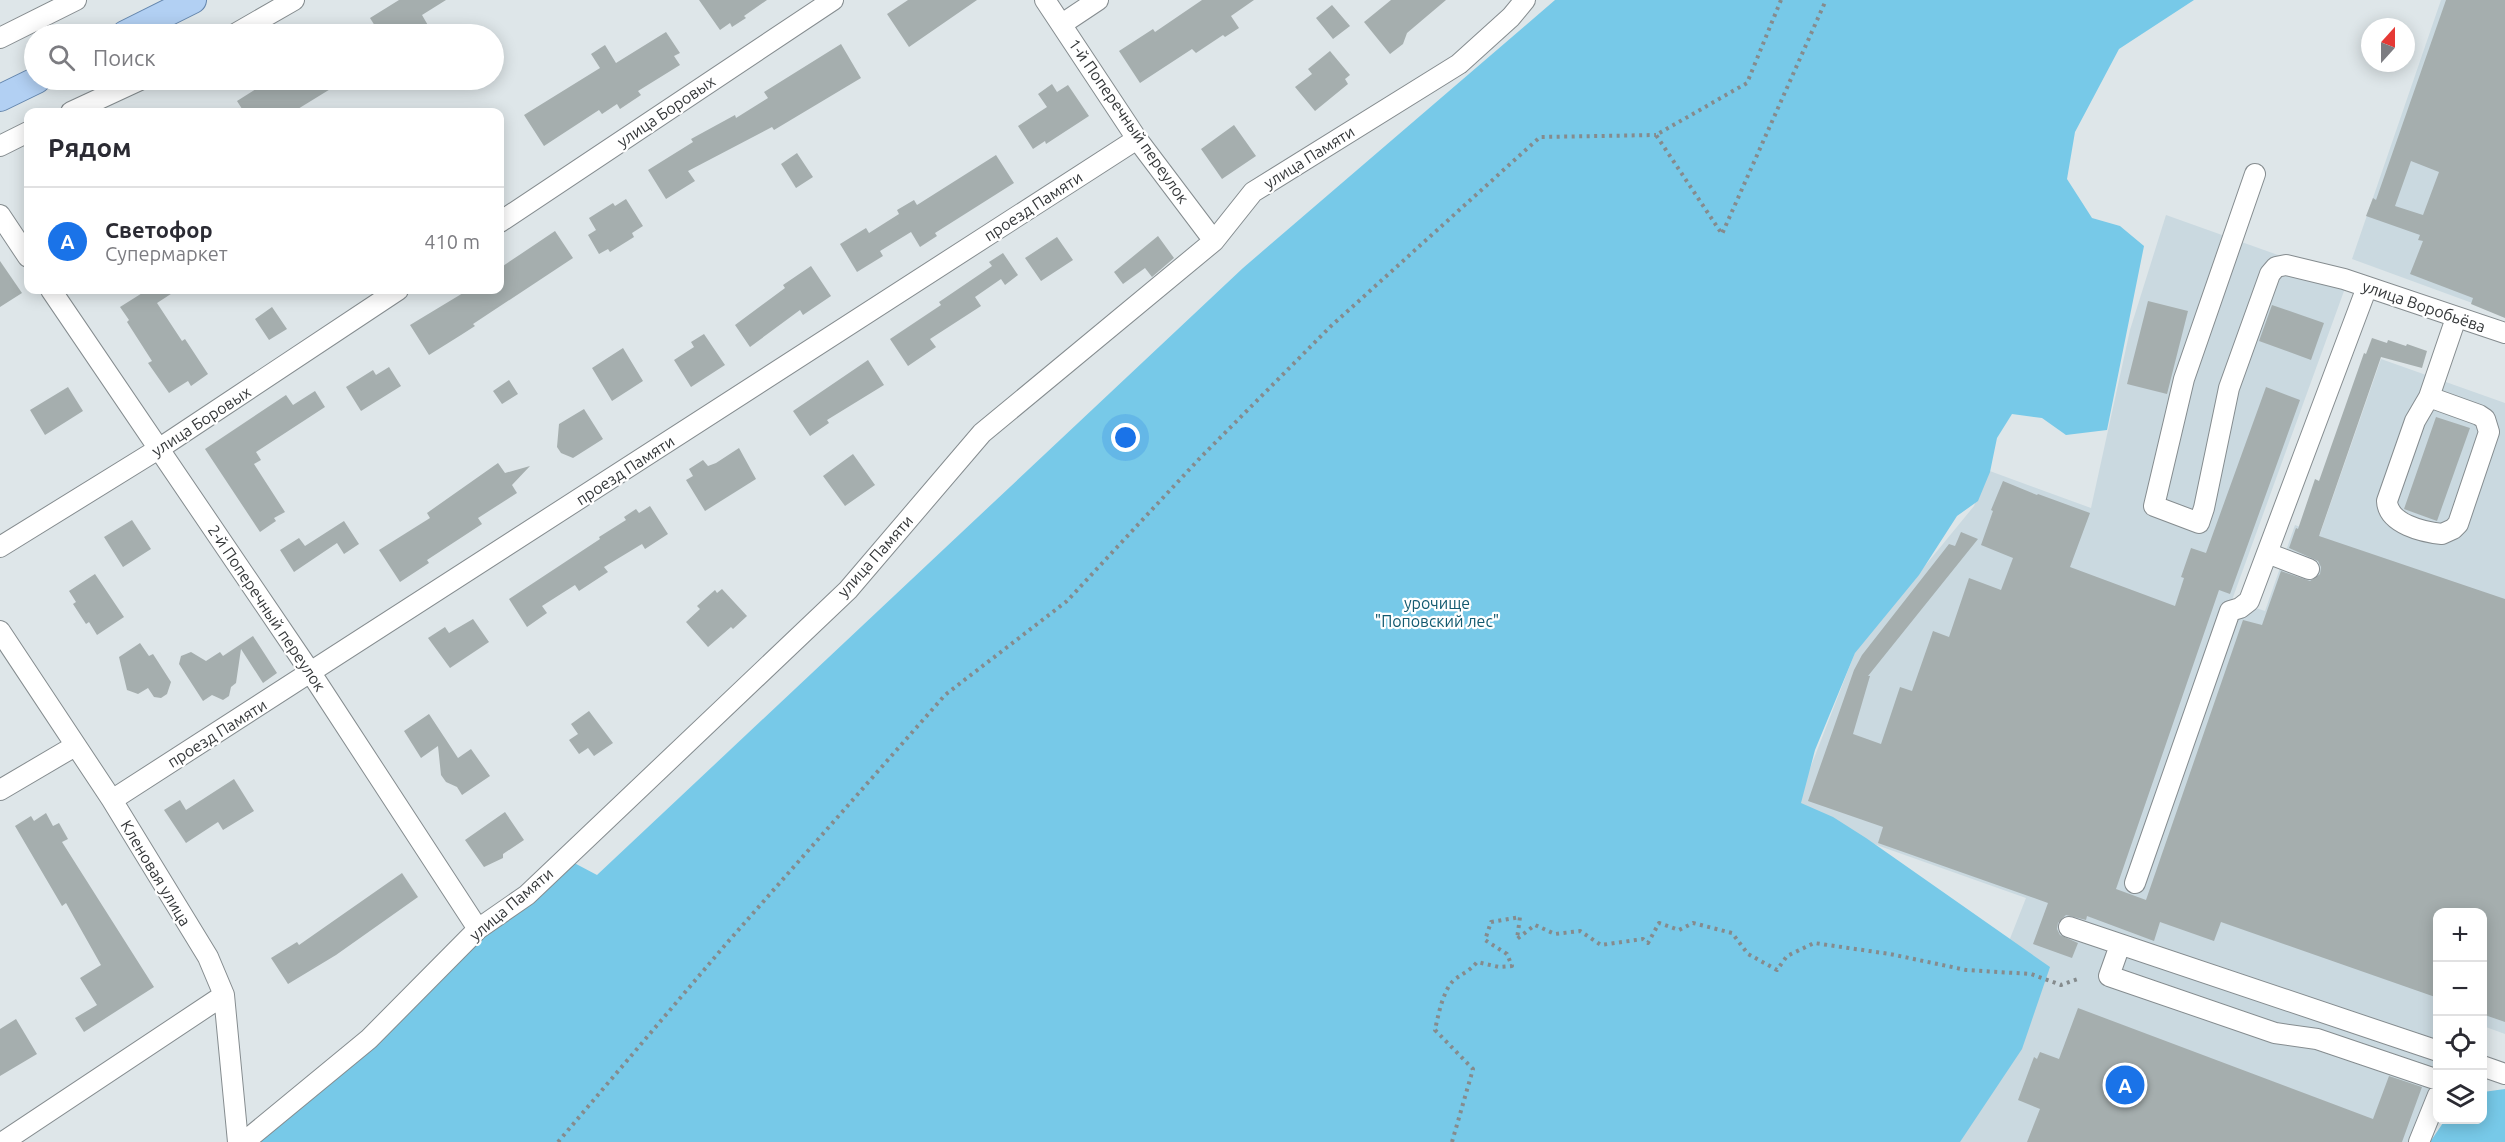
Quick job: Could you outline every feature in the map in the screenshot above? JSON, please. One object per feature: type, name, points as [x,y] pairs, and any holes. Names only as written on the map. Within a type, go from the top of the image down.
[{"type":"main road","points":[[145,24],[193,0]]},
{"type":"main road","points":[[0,98],[24,86]]},
{"type":"street","points":[[28,24],[76,0]]},
{"type":"street","points":[[252,24],[294,0]]},
{"type":"street","name":"улица Боровых","points":[[504,219],[833,0]]},
{"type":"street","name":"1-й Поперечный переулок","points":[[1045,0],[1137,139],[1214,241]]},
{"type":"street","points":[[1062,24],[1098,0]]},
{"type":"street","name":"улица Памяти","points":[[244,1142],[369,1039],[478,929],[527,895],[848,590],[982,433],[1214,241],[1253,192],[1459,64],[1511,17],[1525,0]]},
{"type":"street","points":[[0,38],[24,26]]},
{"type":"street","points":[[80,108],[118,90]]},
{"type":"street","points":[[0,146],[24,134]]},
{"type":"street","name":"проезд Памяти","points":[[112,800],[1137,139]]},
{"type":"street","name":"улица Воробьёва","points":[[2255,174],[2184,379],[2154,506],[2199,523],[2229,388],[2270,273],[2276,267],[2286,265],[2344,279],[2505,333]]},
{"type":"street","points":[[0,215],[24,251]]},
{"type":"street","points":[[2135,883],[2230,610],[2240,608],[2249,601],[2367,287]]},
{"type":"street","name":"2-й Поперечный переулок","points":[[54,294],[311,673],[478,929]]},
{"type":"street","name":"улица Боровых","points":[[0,547],[160,448],[392,294]]},
{"type":"street","points":[[2429,397],[2479,415],[2485,419],[2489,432],[2458,524],[2442,534],[2401,522],[2392,516],[2387,501],[2415,421],[2429,397],[2456,318]]},
{"type":"street","points":[[2267,553],[2309,569]]},
{"type":"street","name":"Кленовая улица","points":[[0,631],[112,800],[208,957],[224,995],[238,1142]]},
{"type":"street","points":[[0,790],[75,746]]},
{"type":"street","points":[[2069,927],[2433,1049]]},
{"type":"street","points":[[2120,945],[2109,976],[2275,1033],[2317,1039],[2433,1078]]},
{"type":"street","points":[[3,1142],[224,995]]},
{"type":"street","points":[[2487,1068],[2505,1074]]},
{"type":"street","points":[[2419,1142],[2433,1107]]},
{"type":"path","points":[[558,1142],[726,944],[945,695],[1067,601],[1200,459],[1330,327],[1540,137],[1656,135],[1747,83],[1781,0]]},
{"type":"path","points":[[1656,135],[1722,234],[1826,0]]},
{"type":"path","points":[[1452,1142],[1473,1069],[1436,1030],[1439,1009],[1453,981],[1469,972],[1477,962],[1499,967],[1512,966],[1507,954],[1485,940],[1491,922],[1520,917],[1517,939],[1535,925],[1555,934],[1580,931],[1601,945],[1642,939],[1648,943],[1659,923],[1679,930],[1693,923],[1732,933],[1748,954],[1778,970],[1787,956],[1814,943],[1890,954],[1966,970],[2031,974],[2061,985],[2078,978]]},
{"type":"shaded area","points":[[2441,0],[2505,0],[2505,315],[2352,259]]},
{"type":"shaded area","points":[[2166,215],[2348,280],[2232,600],[2265,611],[2295,525],[2320,534],[2381,359],[2505,403],[2505,1034],[2487,1027],[2487,908],[2433,908],[2433,1124],[2438,1124],[2430,1142],[1930,1142],[2026,898],[1792,815],[1856,650],[1974,506],[1987,470],[2091,508],[2130,330]]},
{"type":"green space","name":"урочище \"Поповский лес\"","points":[[1555,0],[2194,0],[2119,49],[2075,132],[2067,179],[2092,218],[2120,226],[2144,246],[2107,430],[2066,435],[2042,418],[2012,414],[1997,438],[1990,472],[1978,501],[1957,516],[1919,575],[1855,653],[1815,750],[1801,803],[1833,817],[1866,838],[2050,967],[2022,1049],[1960,1142],[251,1142],[561,856],[597,875],[1243,268]]},
{"type":"green space","points":[[2505,1089],[2505,1142],[2430,1142],[2442,1124],[2487,1124],[2487,1091]]},
{"type":"building","points":[[399,0],[446,0],[422,15],[427,24],[374,24],[370,18]]},
{"type":"building","points":[[699,0],[767,0],[732,27],[730,23],[720,30]]},
{"type":"building","points":[[908,0],[977,0],[909,47],[887,14]]},
{"type":"building","points":[[1202,0],[1254,0],[1231,16],[1239,28],[1225,37],[1223,35],[1196,53],[1192,49],[1140,83],[1119,51],[1153,29],[1155,32]]},
{"type":"building","points":[[1391,0],[1446,0],[1407,33],[1403,44],[1390,54],[1364,22]]},
{"type":"building","points":[[2446,0],[2505,0],[2505,318],[2471,304],[2473,298],[2410,274],[2423,241],[2418,240],[2420,235],[2366,216],[2373,198],[2376,200]],"holes":[[[2411,161],[2439,172],[2423,215],[2395,206]]]},
{"type":"building","points":[[1332,5],[1350,26],[1333,39],[1316,18]]},
{"type":"building","points":[[666,32],[680,53],[674,56],[680,65],[638,91],[641,95],[620,109],[617,104],[602,114],[599,110],[544,146],[524,115],[600,68],[591,54],[605,45],[616,63]]},
{"type":"building","points":[[841,44],[861,78],[774,130],[772,127],[688,171],[695,181],[666,199],[648,170],[693,142],[691,139],[735,115],[736,118],[768,98],[764,92]]},
{"type":"building","points":[[1330,51],[1350,75],[1345,79],[1348,84],[1315,111],[1295,87],[1312,74],[1308,69]]},
{"type":"building","points":[[1052,84],[1057,92],[1068,85],[1089,116],[1046,144],[1045,141],[1033,149],[1018,126],[1047,107],[1038,94]]},
{"type":"building","points":[[254,90],[329,90],[300,108],[241,108],[237,101]]},
{"type":"building","points":[[1234,125],[1256,156],[1222,179],[1201,149]]},
{"type":"building","points":[[797,153],[813,177],[796,188],[781,164]]},
{"type":"building","points":[[996,155],[1014,183],[935,233],[937,236],[920,247],[911,232],[880,251],[883,256],[857,272],[840,244],[866,228],[869,233],[899,214],[897,210],[914,200],[917,205]]},
{"type":"building","points":[[626,199],[643,226],[632,233],[634,237],[610,252],[608,249],[599,254],[588,235],[596,230],[589,218],[613,203],[615,206]]},
{"type":"building","points":[[555,231],[573,258],[429,355],[410,325],[461,294],[504,294],[504,265]]},
{"type":"building","points":[[1158,236],[1174,258],[1152,277],[1145,268],[1123,284],[1114,272]]},
{"type":"building","points":[[1057,237],[1073,260],[1041,281],[1025,258]]},
{"type":"building","points":[[1003,253],[1018,275],[1005,285],[1001,279],[975,297],[981,306],[930,339],[936,347],[908,366],[890,339],[941,305],[939,302],[992,266],[989,262]]},
{"type":"building","points":[[0,261],[22,293],[0,307]]},
{"type":"building","points":[[811,266],[831,296],[803,315],[800,310],[750,347],[735,325],[785,288],[783,285]]},
{"type":"building","points":[[141,294],[171,294],[157,303],[182,341],[185,339],[208,374],[191,386],[188,381],[169,393],[148,363],[152,361],[120,307]]},
{"type":"building","points":[[2148,301],[2188,311],[2167,394],[2127,384]]},
{"type":"building","points":[[2272,305],[2324,323],[2311,360],[2259,341]]},
{"type":"building","points":[[272,307],[287,329],[269,340],[255,319]]},
{"type":"building","points":[[704,334],[725,365],[691,387],[674,360],[694,347],[691,342]]},
{"type":"building","points":[[2372,338],[2387,343],[2388,340],[2406,346],[2407,344],[2427,351],[2422,368],[2381,357],[2319,536],[2505,599],[2505,1022],[2487,1016],[2487,908],[2433,908],[2433,996],[2221,922],[2214,941],[2160,922],[2154,941],[2087,916],[2086,920],[2066,915],[2058,923],[2057,929],[2060,935],[2078,943],[2072,958],[2033,944],[2048,903],[1878,843],[1883,827],[1808,801],[1854,670],[1862,655],[1949,544],[1955,546],[1961,532],[1978,539],[1868,676],[1870,676],[1853,734],[1881,744],[1900,687],[1912,691],[1933,631],[1949,637],[1969,578],[2001,590],[2013,558],[1981,545],[1993,511],[1991,510],[2003,481],[2090,513],[2070,567],[2175,606],[2184,578],[2181,577],[2191,548],[2206,553],[2266,387],[2300,400],[2230,594],[2219,590],[2116,889],[2146,900],[2243,620],[2262,625],[2281,571],[2310,581],[2320,574],[2321,567],[2318,561],[2289,548],[2315,479],[2319,481],[2364,353],[2366,354]]},
{"type":"building","points":[[623,348],[643,381],[612,401],[592,368]]},
{"type":"building","points":[[868,360],[884,385],[827,420],[829,423],[810,436],[793,411]]},
{"type":"building","points":[[389,367],[401,386],[361,411],[346,387],[373,370],[376,375]]},
{"type":"building","points":[[509,380],[518,394],[502,404],[493,391]]},
{"type":"building","points":[[68,387],[83,411],[45,435],[30,410]]},
{"type":"building","points":[[315,391],[325,407],[256,452],[261,460],[254,464],[285,512],[274,518],[276,521],[260,532],[205,449],[286,395],[293,405]]},
{"type":"building","points":[[584,409],[603,439],[573,458],[561,453],[557,447],[559,424]]},
{"type":"building","points":[[2436,417],[2470,428],[2437,521],[2404,509]]},
{"type":"building","points":[[739,448],[756,479],[705,511],[686,480],[693,476],[689,469],[703,460],[708,466],[716,463]]},
{"type":"building","points":[[853,454],[875,485],[845,506],[823,476]]},
{"type":"building","points":[[498,463],[505,473],[530,466],[512,485],[517,493],[478,518],[482,524],[427,560],[429,563],[400,582],[379,550],[430,518],[427,513]]},
{"type":"building","points":[[650,506],[668,534],[645,549],[642,544],[604,567],[608,572],[579,591],[575,585],[542,606],[547,613],[527,627],[509,599],[600,539],[599,537],[626,520],[624,517],[636,509],[639,513]]},
{"type":"building","points":[[132,520],[151,549],[123,567],[104,537]]},
{"type":"building","points":[[344,521],[359,544],[344,554],[337,543],[294,572],[280,550],[299,538],[305,546]]},
{"type":"building","points":[[95,574],[124,617],[97,635],[89,622],[86,624],[73,604],[76,602],[69,591]]},
{"type":"building","points":[[722,589],[747,616],[708,647],[686,622],[700,609],[697,606],[715,590],[717,593]]},
{"type":"building","points":[[473,619],[489,642],[450,668],[428,638],[445,627],[449,633]]},
{"type":"building","points":[[253,636],[277,673],[263,683],[241,649],[236,683],[231,687],[229,696],[223,700],[212,695],[203,701],[179,664],[181,656],[191,652],[206,661],[220,652],[223,656]]},
{"type":"building","points":[[140,643],[149,656],[153,654],[171,682],[167,694],[161,698],[154,697],[148,688],[138,694],[127,690],[119,657]]},
{"type":"building","points":[[589,711],[613,743],[594,756],[588,748],[579,754],[569,740],[578,734],[571,724]]},
{"type":"building","points":[[429,714],[458,758],[471,749],[490,776],[462,795],[457,787],[446,782],[441,775],[438,746],[421,758],[404,731]]},
{"type":"building","points":[[234,779],[254,811],[223,830],[218,822],[186,843],[164,810],[180,800],[186,810]]},
{"type":"building","points":[[505,812],[524,840],[503,854],[503,858],[484,867],[465,840]]},
{"type":"building","points":[[46,813],[53,826],[59,823],[68,839],[62,842],[154,987],[84,1032],[75,1018],[97,1005],[80,978],[101,965],[66,903],[62,906],[15,826],[31,816],[34,821]]},
{"type":"building","points":[[402,873],[418,897],[336,955],[288,984],[271,958],[297,942],[299,945]]},
{"type":"building","points":[[2078,1008],[2373,1119],[2389,1076],[2422,1087],[2402,1142],[2027,1142],[2040,1109],[2018,1100],[2034,1057],[2037,1059],[2040,1052],[2059,1059]]},
{"type":"building","points":[[16,1019],[37,1054],[0,1076],[0,1029]]},
{"type":"place","name":"Светофор","points":[[2125,1085]]}]
